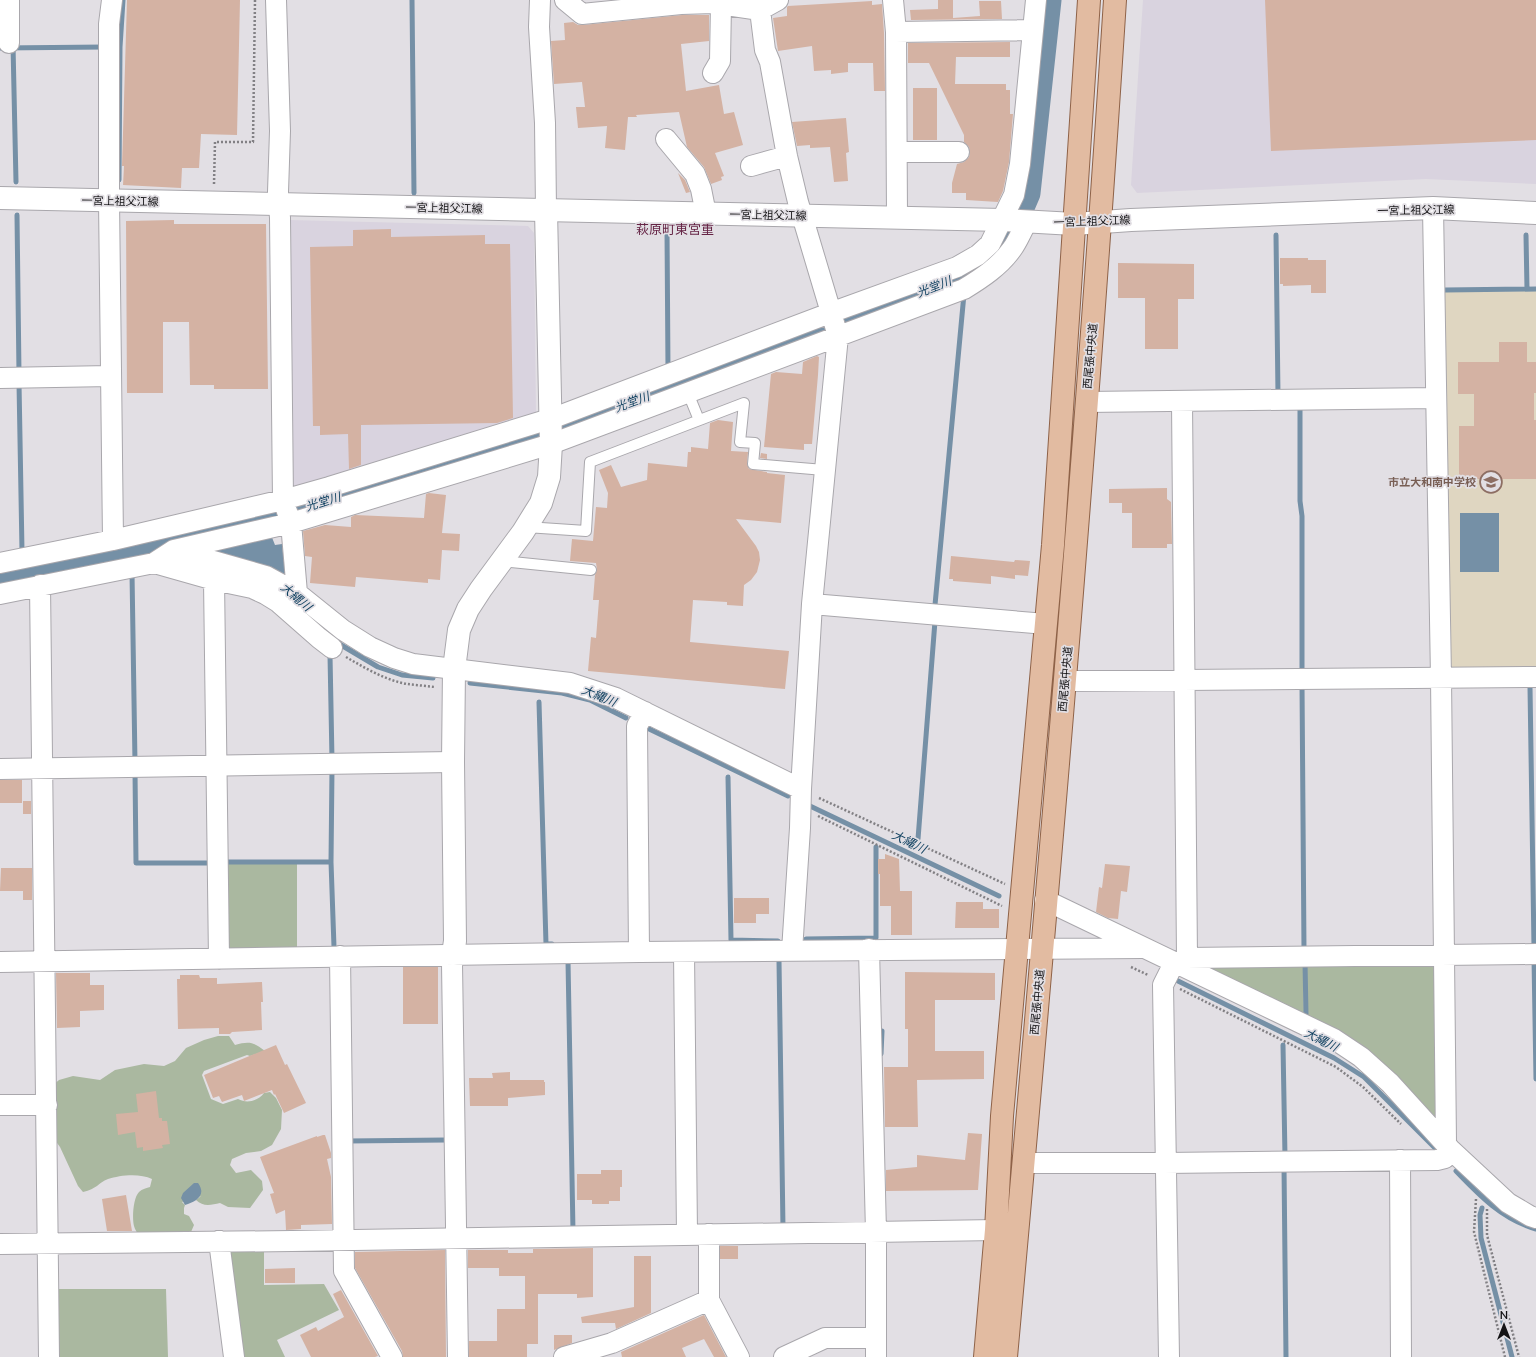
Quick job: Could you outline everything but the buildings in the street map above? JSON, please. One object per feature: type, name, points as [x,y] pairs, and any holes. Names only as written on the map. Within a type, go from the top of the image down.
[{"type":"main road","points":[[985,1357],[996,1230],[1002,1116],[1053,545],[1089,0]]},
{"type":"main road","name":"西尾張中央道","points":[[1006,1357],[1065,681],[1101,221],[1115,0]]},
{"type":"main road","name":"一宮上祖父江線","points":[[0,198],[897,218],[1074,224],[1101,221],[1433,208],[1536,213]]},
{"type":"main road","points":[[453,954],[455,941],[453,762],[454,679],[459,630],[473,603],[541,503],[549,477],[551,431],[546,210]]},
{"type":"street","points":[[9,0],[9,43]]},
{"type":"street","points":[[112,0],[109,47],[109,200],[113,540]]},
{"type":"street","points":[[276,0],[280,131],[278,192],[287,511],[297,593]]},
{"type":"street","points":[[540,0],[539,27],[545,123],[546,210]]},
{"type":"street","points":[[565,0],[582,14],[619,5],[716,2],[769,4],[764,50],[770,62],[787,156],[802,216],[834,324],[824,470],[812,604],[792,950]]},
{"type":"street","points":[[893,0],[896,32],[897,218]]},
{"type":"street","points":[[0,563],[113,540],[287,511],[551,431],[688,393],[957,267],[978,255],[1015,221],[1014,195],[1020,164],[1036,0]]},
{"type":"street","points":[[713,73],[720,61],[716,2]]},
{"type":"street","points":[[896,32],[1033,30]]},
{"type":"street","points":[[666,139],[695,174],[701,189],[706,214]]},
{"type":"street","points":[[897,152],[959,152]]},
{"type":"street","points":[[751,166],[787,156]]},
{"type":"street","points":[[1023,1163],[1437,1160],[1445,1158],[1448,1146],[1443,955],[1441,678],[1433,208]]},
{"type":"street","points":[[0,594],[40,586],[164,556],[430,457],[551,431],[834,324]]},
{"type":"street","points":[[0,378],[110,376]]},
{"type":"street","points":[[1086,402],[1436,398]]},
{"type":"street","points":[[1169,1357],[1163,985],[1180,960],[1184,680],[1182,402]]},
{"type":"street","points":[[164,556],[214,580],[252,588],[265,594],[278,602],[332,648]]},
{"type":"street","points":[[164,556],[266,576],[297,593],[343,630],[370,647],[394,658],[454,679],[541,678],[570,682],[616,698],[645,712],[800,799]]},
{"type":"street","points":[[214,580],[219,959]]},
{"type":"street","points":[[40,586],[49,1357]]},
{"type":"street","points":[[812,604],[1046,624]]},
{"type":"street","points":[[1065,681],[1536,677]]},
{"type":"street","points":[[640,952],[637,726],[645,712]]},
{"type":"street","points":[[0,769],[453,762]]},
{"type":"street","points":[[1045,900],[1142,948],[1180,960],[1334,1039],[1362,1056],[1390,1083],[1448,1146],[1508,1203],[1536,1218]]},
{"type":"street","points":[[0,962],[453,954],[869,949],[1142,948]]},
{"type":"street","points":[[784,1357],[825,1338],[876,1347],[876,1232],[869,949]]},
{"type":"street","points":[[684,952],[687,1234]]},
{"type":"street","points":[[453,954],[458,1357]]},
{"type":"street","points":[[1180,960],[1536,954]]},
{"type":"street","points":[[340,956],[344,1271],[392,1357]]},
{"type":"street","points":[[0,1105],[47,1105]]},
{"type":"street","points":[[1400,1160],[1401,1357]]},
{"type":"street","points":[[0,1244],[996,1230]]},
{"type":"street","points":[[709,1234],[709,1300],[739,1357]]},
{"type":"street","points":[[219,1241],[234,1357]]},
{"type":"street","points":[[564,1357],[612,1343],[709,1300]]},
{"type":"lane","points":[[688,393],[699,420]]},
{"type":"lane","points":[[526,527],[586,531],[590,462],[744,403],[740,442],[755,443],[753,464],[824,470]]},
{"type":"lane","points":[[502,561],[591,570]]},
{"type":"path","points":[[214,190],[215,142],[253,142],[255,0]]},
{"type":"path","points":[[332,648],[359,665],[393,681],[406,684],[454,679]]},
{"type":"path","points":[[800,799],[1022,892]]},
{"type":"path","points":[[800,799],[1021,914]]},
{"type":"path","points":[[1126,965],[1248,1022],[1336,1067],[1363,1087],[1403,1126]]},
{"type":"path","points":[[1471,1195],[1490,1212]]},
{"type":"path","points":[[1476,1200],[1474,1232],[1506,1357]]},
{"type":"path","points":[[1487,1209],[1487,1235],[1519,1357]]},
{"type":"shaded area","points":[[1143,0],[1536,0],[1536,184],[1426,179],[1137,193],[1131,185]]},
{"type":"shaded area","points":[[289,220],[528,226],[534,233],[536,415],[288,494]]},
{"type":"shaded area","name":"市立大和南中学校","points":[[1536,291],[1536,672],[1448,673],[1443,292]]},
{"type":"green space","points":[[221,863],[297,863],[297,948],[223,949]]},
{"type":"green space","points":[[1303,962],[1304,1020],[1192,964]]},
{"type":"green space","points":[[1307,962],[1438,962],[1440,1122],[1397,1076],[1307,1022]]},
{"type":"green space","points":[[218,1036],[229,1036],[235,1045],[251,1043],[265,1051],[250,1056],[247,1055],[204,1071],[202,1075],[211,1099],[223,1104],[238,1099],[241,1101],[256,1100],[264,1093],[270,1092],[276,1098],[282,1110],[281,1129],[272,1145],[261,1151],[246,1153],[232,1159],[230,1165],[236,1173],[251,1170],[262,1181],[263,1190],[250,1208],[228,1207],[220,1203],[204,1205],[196,1200],[201,1196],[182,1202],[185,1205],[184,1214],[189,1216],[194,1225],[191,1232],[141,1236],[136,1231],[133,1223],[134,1204],[139,1192],[150,1187],[152,1179],[136,1175],[118,1176],[108,1179],[94,1188],[83,1192],[78,1186],[60,1147],[52,1136],[52,1086],[59,1080],[73,1076],[100,1080],[115,1070],[144,1064],[164,1066],[175,1061],[186,1048]]},
{"type":"green space","points":[[264,1245],[264,1285],[324,1284],[339,1310],[277,1340],[285,1357],[242,1357],[229,1253],[234,1246]]},
{"type":"green space","points":[[52,1289],[166,1289],[168,1357],[53,1357]]},
{"type":"water","points":[[1460,513],[1499,513],[1499,572],[1460,572]]},
{"type":"water","points":[[271,535],[275,545],[282,544],[286,581],[212,551]]},
{"type":"water","points":[[194,1183],[198,1183],[201,1194],[196,1200],[185,1205],[181,1198],[183,1193]]},
{"type":"waterway","points":[[119,180],[120,47],[123,0]]},
{"type":"waterway","points":[[412,0],[414,193]]},
{"type":"waterway","name":"光堂川","points":[[0,578],[296,511],[427,469],[498,449],[629,404],[807,334],[959,277],[988,261],[1000,246],[1011,228],[1026,193],[1047,0]]},
{"type":"waterway","points":[[13,45],[16,182]]},
{"type":"waterway","points":[[0,48],[105,47]]},
{"type":"waterway","points":[[17,215],[19,373]]},
{"type":"waterway","points":[[667,230],[668,369]]},
{"type":"waterway","points":[[1276,235],[1278,395]]},
{"type":"waterway","points":[[1526,235],[1527,289]]},
{"type":"waterway","points":[[1445,290],[1536,289]]},
{"type":"waterway","points":[[935,605],[964,294]]},
{"type":"waterway","points":[[19,383],[22,551]]},
{"type":"waterway","points":[[1300,407],[1302,673]]},
{"type":"waterway","name":"大縄川","points":[[136,548],[158,555]]},
{"type":"waterway","points":[[132,573],[135,763]]},
{"type":"waterway","points":[[918,839],[935,621]]},
{"type":"waterway","name":"大縄川","points":[[336,642],[378,667],[402,675],[433,678]]},
{"type":"waterway","points":[[330,655],[332,760]]},
{"type":"waterway","name":"大縄川","points":[[470,683],[562,693],[590,700],[626,718]]},
{"type":"waterway","points":[[1301,950],[1304,950],[1302,684]]},
{"type":"waterway","points":[[1530,687],[1534,947]]},
{"type":"waterway","points":[[539,702],[546,944],[552,944]]},
{"type":"waterway","name":"大縄川","points":[[645,727],[788,796]]},
{"type":"waterway","points":[[332,769],[331,862],[334,947]]},
{"type":"waterway","points":[[135,771],[136,863],[213,863]]},
{"type":"waterway","points":[[728,777],[731,940],[778,941]]},
{"type":"waterway","name":"大縄川","points":[[810,806],[999,896]]},
{"type":"waterway","points":[[806,939],[876,938],[876,847]]},
{"type":"waterway","points":[[222,862],[331,862]]},
{"type":"waterway","points":[[1534,958],[1536,1079]]},
{"type":"waterway","points":[[568,961],[573,1231]]},
{"type":"waterway","points":[[779,961],[783,1228]]},
{"type":"waterway","points":[[1305,962],[1306,1015]]},
{"type":"waterway","name":"大縄川","points":[[1176,980],[1334,1058],[1364,1077],[1436,1149]]},
{"type":"waterway","points":[[877,1029],[877,1031],[882,1031],[881,1054]]},
{"type":"waterway","points":[[1283,1045],[1285,1157]]},
{"type":"waterway","points":[[347,1141],[446,1140]]},
{"type":"waterway","points":[[1284,1166],[1286,1357]]},
{"type":"waterway","name":"大縄川","points":[[1456,1171],[1492,1206],[1524,1225],[1536,1229]]},
{"type":"waterway","points":[[1482,1208],[1480,1215],[1481,1238],[1512,1357]]},
{"type":"place","name":"市立大和南中学校","points":[[1491,482]]},
{"type":"district","name":"萩原町東宮重","points":[[675,229]]}]
